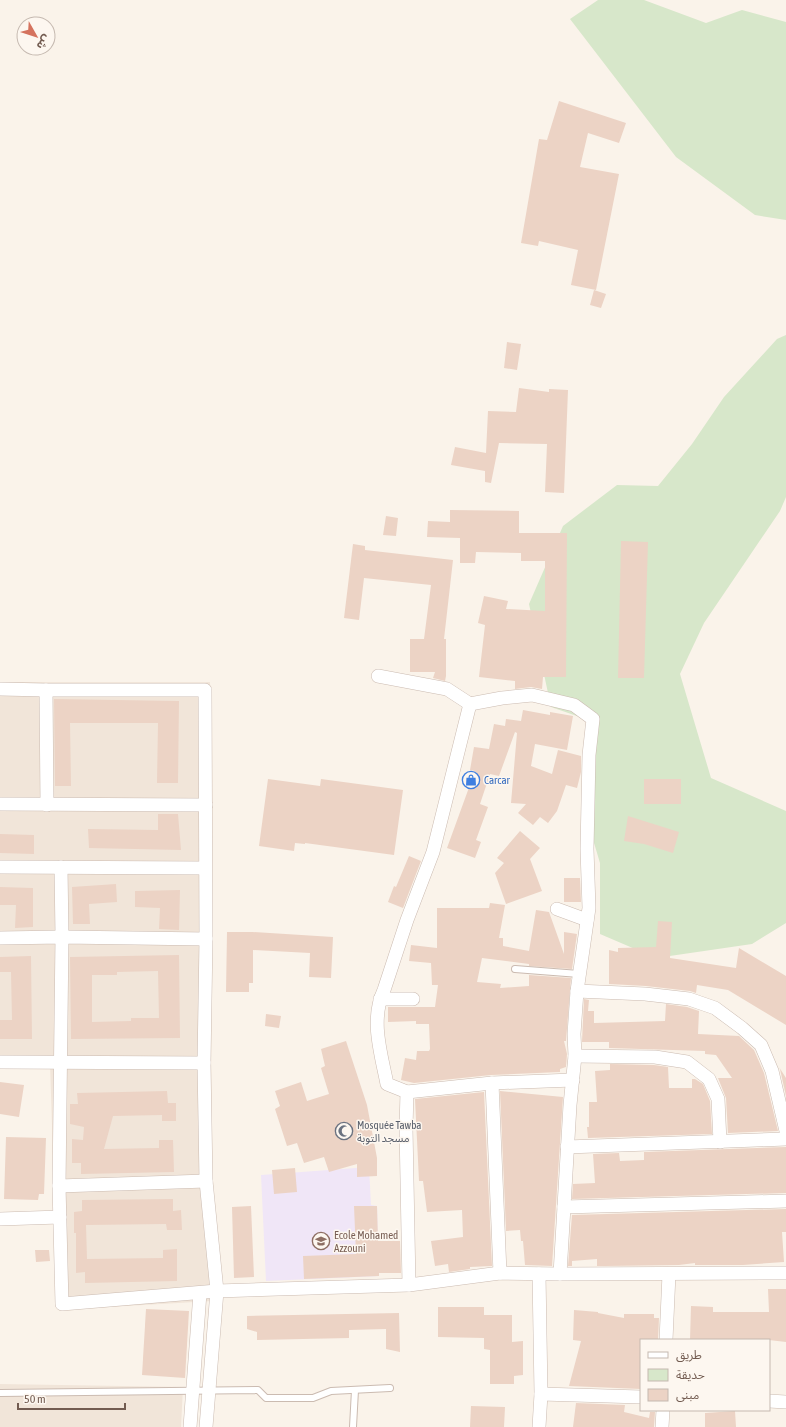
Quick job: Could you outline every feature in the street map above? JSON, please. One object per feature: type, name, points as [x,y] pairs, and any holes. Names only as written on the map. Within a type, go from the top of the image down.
[{"type":"street","points":[[378,676],[447,690],[470,704],[532,694],[574,705],[593,719],[589,755],[587,849],[589,908],[577,992],[574,1034],[575,1056],[567,1147],[560,1274]]},
{"type":"street","points":[[0,688],[46,690],[206,690],[206,939],[204,1063],[206,1181],[216,1291],[206,1427]]},
{"type":"street","points":[[46,690],[47,805]]},
{"type":"street","points":[[470,704],[433,852],[407,920],[380,999],[376,1026],[387,1084],[407,1092],[492,1083],[573,1080]]},
{"type":"street","points":[[0,804],[206,805]]},
{"type":"street","points":[[0,867],[205,868]]},
{"type":"street","points":[[61,867],[62,936],[59,1186],[62,1304],[216,1291],[410,1285],[500,1273],[786,1273]]},
{"type":"street","points":[[557,910],[587,920]]},
{"type":"street","points":[[0,938],[62,936],[206,939]]},
{"type":"street","points":[[577,992],[645,994],[689,999],[715,1008],[742,1028],[761,1045],[772,1071],[786,1131]]},
{"type":"street","points":[[380,999],[413,999]]},
{"type":"street","points":[[575,1056],[655,1057],[687,1062],[709,1079],[718,1099],[720,1142]]},
{"type":"street","points":[[0,1062],[204,1063]]},
{"type":"street","points":[[492,1083],[500,1273]]},
{"type":"street","points":[[407,1092],[406,1128],[410,1285]]},
{"type":"street","points":[[567,1147],[786,1139]]},
{"type":"street","points":[[59,1186],[206,1181]]},
{"type":"street","points":[[564,1207],[786,1201]]},
{"type":"street","points":[[0,1219],[60,1217]]},
{"type":"street","points":[[539,1274],[539,1427]]},
{"type":"street","points":[[666,1339],[669,1274]]},
{"type":"street","points":[[190,1427],[200,1293]]},
{"type":"street","points":[[540,1394],[640,1397]]},
{"type":"street","points":[[770,1401],[786,1402]]},
{"type":"street","points":[[662,1411],[662,1427]]},
{"type":"lane","points":[[515,970],[579,974]]},
{"type":"lane","points":[[0,1393],[258,1390],[266,1398],[313,1398],[331,1391],[390,1388]]},
{"type":"lane","points":[[353,1427],[355,1390]]},
{"type":"shaded area","points":[[0,682],[210,682],[212,1301],[58,1310],[50,1064],[0,1064]]},
{"type":"shaded area","name":"Ecole Mohamed Azzouni","points":[[369,1167],[371,1205],[377,1206],[379,1276],[266,1281],[261,1175]]},
{"type":"shaded area","points":[[0,1384],[183,1387],[181,1427],[0,1427]]},
{"type":"green space","points":[[598,0],[644,0],[706,23],[742,10],[786,22],[786,220],[755,215],[676,157],[570,19]]},
{"type":"green space","points":[[786,335],[786,497],[780,511],[704,623],[680,674],[711,778],[786,811],[786,923],[752,944],[656,958],[600,934],[600,863],[586,816],[597,723],[551,707],[529,604],[563,526],[617,485],[658,486],[692,444],[724,397],[777,339]]},
{"type":"building","points":[[559,101],[626,123],[619,143],[588,133],[580,167],[619,174],[596,290],[571,285],[578,250],[539,241],[538,246],[521,243],[539,139],[547,140]]},
{"type":"building","points":[[594,290],[606,294],[601,308],[590,305]]},
{"type":"building","points":[[507,342],[521,344],[517,370],[504,368]]},
{"type":"building","points":[[519,388],[549,392],[549,389],[568,390],[564,493],[545,492],[547,444],[499,443],[491,483],[485,482],[485,471],[451,465],[455,447],[486,453],[488,411],[516,412]]},
{"type":"building","points":[[450,510],[519,511],[519,533],[567,533],[566,677],[543,677],[542,689],[531,687],[515,689],[515,681],[479,677],[485,625],[478,623],[484,596],[508,601],[506,609],[545,611],[545,561],[521,561],[521,553],[476,552],[475,563],[460,563],[460,538],[427,537],[428,521],[450,522]]},
{"type":"building","points":[[386,516],[398,518],[396,536],[383,535]]},
{"type":"building","points":[[621,541],[648,542],[644,678],[618,678]]},
{"type":"building","points":[[353,544],[365,546],[365,550],[453,560],[444,639],[446,639],[445,681],[433,678],[435,672],[410,672],[410,639],[424,639],[431,585],[364,578],[359,620],[344,618]]},
{"type":"building","points":[[54,699],[179,701],[178,783],[157,783],[158,723],[70,723],[71,786],[55,786]]},
{"type":"building","points":[[523,710],[550,715],[550,712],[573,716],[567,750],[535,744],[531,766],[552,774],[558,750],[581,756],[581,772],[577,788],[566,785],[557,811],[548,823],[540,817],[533,825],[518,813],[526,804],[511,803],[517,733],[515,732],[499,776],[490,774],[480,804],[488,807],[476,840],[481,842],[475,858],[447,848],[475,771],[470,770],[474,747],[489,749],[494,724],[505,726],[506,719],[521,721]]},
{"type":"building","points":[[268,779],[320,786],[321,779],[403,790],[394,855],[305,843],[295,843],[294,851],[259,846]]},
{"type":"building","points":[[644,779],[681,779],[681,804],[644,804]]},
{"type":"building","points":[[158,814],[178,814],[181,850],[89,848],[88,829],[158,830]]},
{"type":"building","points":[[628,816],[679,832],[673,853],[644,844],[624,841]]},
{"type":"building","points":[[520,831],[540,848],[530,859],[542,891],[506,904],[495,873],[504,863],[497,858]]},
{"type":"building","points":[[0,834],[34,835],[34,854],[0,853]]},
{"type":"building","points":[[409,856],[421,861],[403,908],[388,902]]},
{"type":"building","points":[[564,878],[580,878],[581,902],[564,902]]},
{"type":"building","points":[[116,884],[117,902],[89,904],[90,924],[73,924],[72,887]]},
{"type":"building","points":[[0,887],[33,888],[33,927],[15,928],[16,905],[0,905]]},
{"type":"building","points":[[180,890],[179,930],[159,929],[160,908],[135,907],[135,891]]},
{"type":"building","points":[[490,903],[505,905],[499,938],[503,938],[503,946],[529,951],[536,910],[549,912],[564,954],[564,932],[577,934],[572,969],[529,966],[529,964],[482,958],[477,982],[501,984],[500,988],[529,986],[529,975],[571,978],[566,1041],[564,1041],[567,1054],[566,1067],[560,1069],[560,1072],[491,1075],[414,1083],[401,1080],[405,1058],[416,1060],[417,1051],[429,1051],[430,1049],[429,1024],[416,1024],[416,1021],[388,1022],[388,1007],[435,1007],[438,985],[432,985],[431,963],[409,961],[411,945],[437,948],[437,908],[489,908]]},
{"type":"building","points":[[658,921],[672,922],[670,958],[736,968],[739,948],[786,976],[786,1025],[728,990],[697,985],[696,993],[646,986],[609,984],[609,950],[618,952],[618,948],[656,947]]},
{"type":"building","points":[[227,932],[333,937],[331,978],[309,977],[310,953],[253,950],[253,983],[249,983],[249,992],[226,992]]},
{"type":"building","points":[[179,955],[180,1038],[71,1039],[70,957]],"holes":[[[158,971],[159,1018],[131,1018],[131,1021],[92,1022],[92,975],[117,975],[117,972]]]},
{"type":"building","points":[[31,956],[32,1039],[0,1039],[0,1020],[12,1020],[11,972],[0,972],[0,957]]},
{"type":"building","points":[[584,999],[589,1000],[588,1011],[594,1011],[594,1023],[665,1021],[666,1004],[687,1007],[699,1011],[698,1034],[739,1036],[754,1050],[764,1073],[778,1131],[728,1133],[726,1098],[718,1078],[732,1078],[716,1055],[705,1054],[705,1051],[609,1048],[609,1042],[582,1042]]},
{"type":"building","points":[[266,1014],[281,1016],[279,1028],[265,1026]]},
{"type":"building","name":"Mosquée Tawba مسجد التوبة","points":[[346,1041],[367,1105],[377,1158],[377,1176],[357,1177],[357,1164],[329,1172],[324,1157],[304,1163],[297,1143],[287,1146],[275,1109],[280,1106],[275,1091],[301,1082],[307,1101],[329,1094],[321,1068],[325,1066],[321,1049]]},
{"type":"building","points":[[610,1064],[654,1065],[668,1067],[669,1088],[692,1088],[692,1079],[695,1079],[703,1084],[710,1101],[712,1134],[588,1138],[587,1127],[589,1127],[589,1102],[597,1102],[595,1071],[610,1070]]},
{"type":"building","points":[[779,1067],[786,1078],[786,1096],[780,1069]]},
{"type":"building","points":[[0,1082],[24,1085],[19,1117],[0,1114]]},
{"type":"building","points":[[167,1091],[168,1103],[176,1103],[176,1121],[162,1121],[162,1115],[113,1116],[104,1149],[159,1148],[159,1140],[173,1140],[174,1172],[81,1174],[81,1163],[72,1163],[72,1139],[83,1140],[84,1127],[70,1124],[70,1104],[78,1104],[77,1093]]},
{"type":"building","points":[[500,1091],[563,1097],[552,1266],[525,1265],[523,1241],[521,1241],[520,1230],[506,1231]]},
{"type":"building","points":[[484,1092],[492,1266],[470,1267],[470,1269],[449,1272],[448,1264],[435,1266],[431,1241],[463,1237],[462,1210],[427,1212],[423,1181],[419,1181],[415,1099]]},
{"type":"building","points":[[6,1137],[46,1138],[44,1194],[39,1194],[38,1200],[4,1199]]},
{"type":"building","points":[[786,1147],[786,1193],[572,1199],[573,1184],[595,1183],[593,1154],[619,1153],[620,1161],[644,1160],[644,1152]]},
{"type":"building","points":[[295,1168],[297,1192],[274,1194],[272,1170]]},
{"type":"building","points":[[173,1199],[173,1211],[181,1210],[182,1230],[167,1230],[166,1224],[86,1225],[87,1259],[163,1258],[163,1250],[177,1249],[177,1281],[85,1283],[85,1272],[76,1273],[76,1233],[74,1233],[74,1212],[82,1211],[82,1200]]},
{"type":"building","points":[[251,1206],[254,1277],[234,1278],[232,1207]]},
{"type":"building","points":[[354,1206],[377,1206],[378,1241],[400,1241],[401,1273],[379,1273],[379,1276],[304,1279],[303,1256],[356,1254]]},
{"type":"building","points":[[786,1209],[786,1232],[782,1232],[784,1262],[743,1265],[695,1265],[695,1263],[679,1265],[597,1266],[597,1259],[572,1261],[572,1266],[568,1266],[572,1215]]},
{"type":"building","points":[[35,1250],[49,1250],[50,1261],[36,1262]]},
{"type":"building","points":[[768,1289],[786,1289],[786,1342],[770,1339],[690,1339],[691,1306],[713,1307],[713,1312],[769,1312]]},
{"type":"building","points":[[438,1307],[484,1307],[484,1315],[512,1315],[512,1342],[523,1341],[523,1375],[514,1376],[514,1384],[490,1384],[490,1350],[484,1349],[484,1338],[438,1337]]},
{"type":"building","points":[[146,1309],[189,1311],[185,1378],[142,1375]]},
{"type":"building","points":[[574,1310],[598,1312],[624,1318],[624,1314],[654,1314],[654,1318],[659,1318],[658,1339],[640,1339],[640,1389],[569,1386],[581,1341],[573,1340]]},
{"type":"building","points":[[399,1313],[400,1352],[386,1349],[386,1329],[349,1330],[349,1338],[257,1340],[257,1332],[247,1329],[247,1316]]},
{"type":"building","points":[[576,1403],[625,1405],[624,1412],[649,1418],[650,1412],[655,1412],[654,1427],[573,1427]]},
{"type":"building","points":[[471,1406],[505,1407],[504,1427],[470,1427]]},
{"type":"building","points":[[735,1411],[736,1427],[705,1427],[705,1413]]},
{"type":"place","name":"Carcar","points":[[471,780]]},
{"type":"place","name":"Mosquée Tawba مسجد التوبة","points":[[344,1131]]},
{"type":"place","name":"Ecole Mohamed Azzouni","points":[[321,1241]]}]
